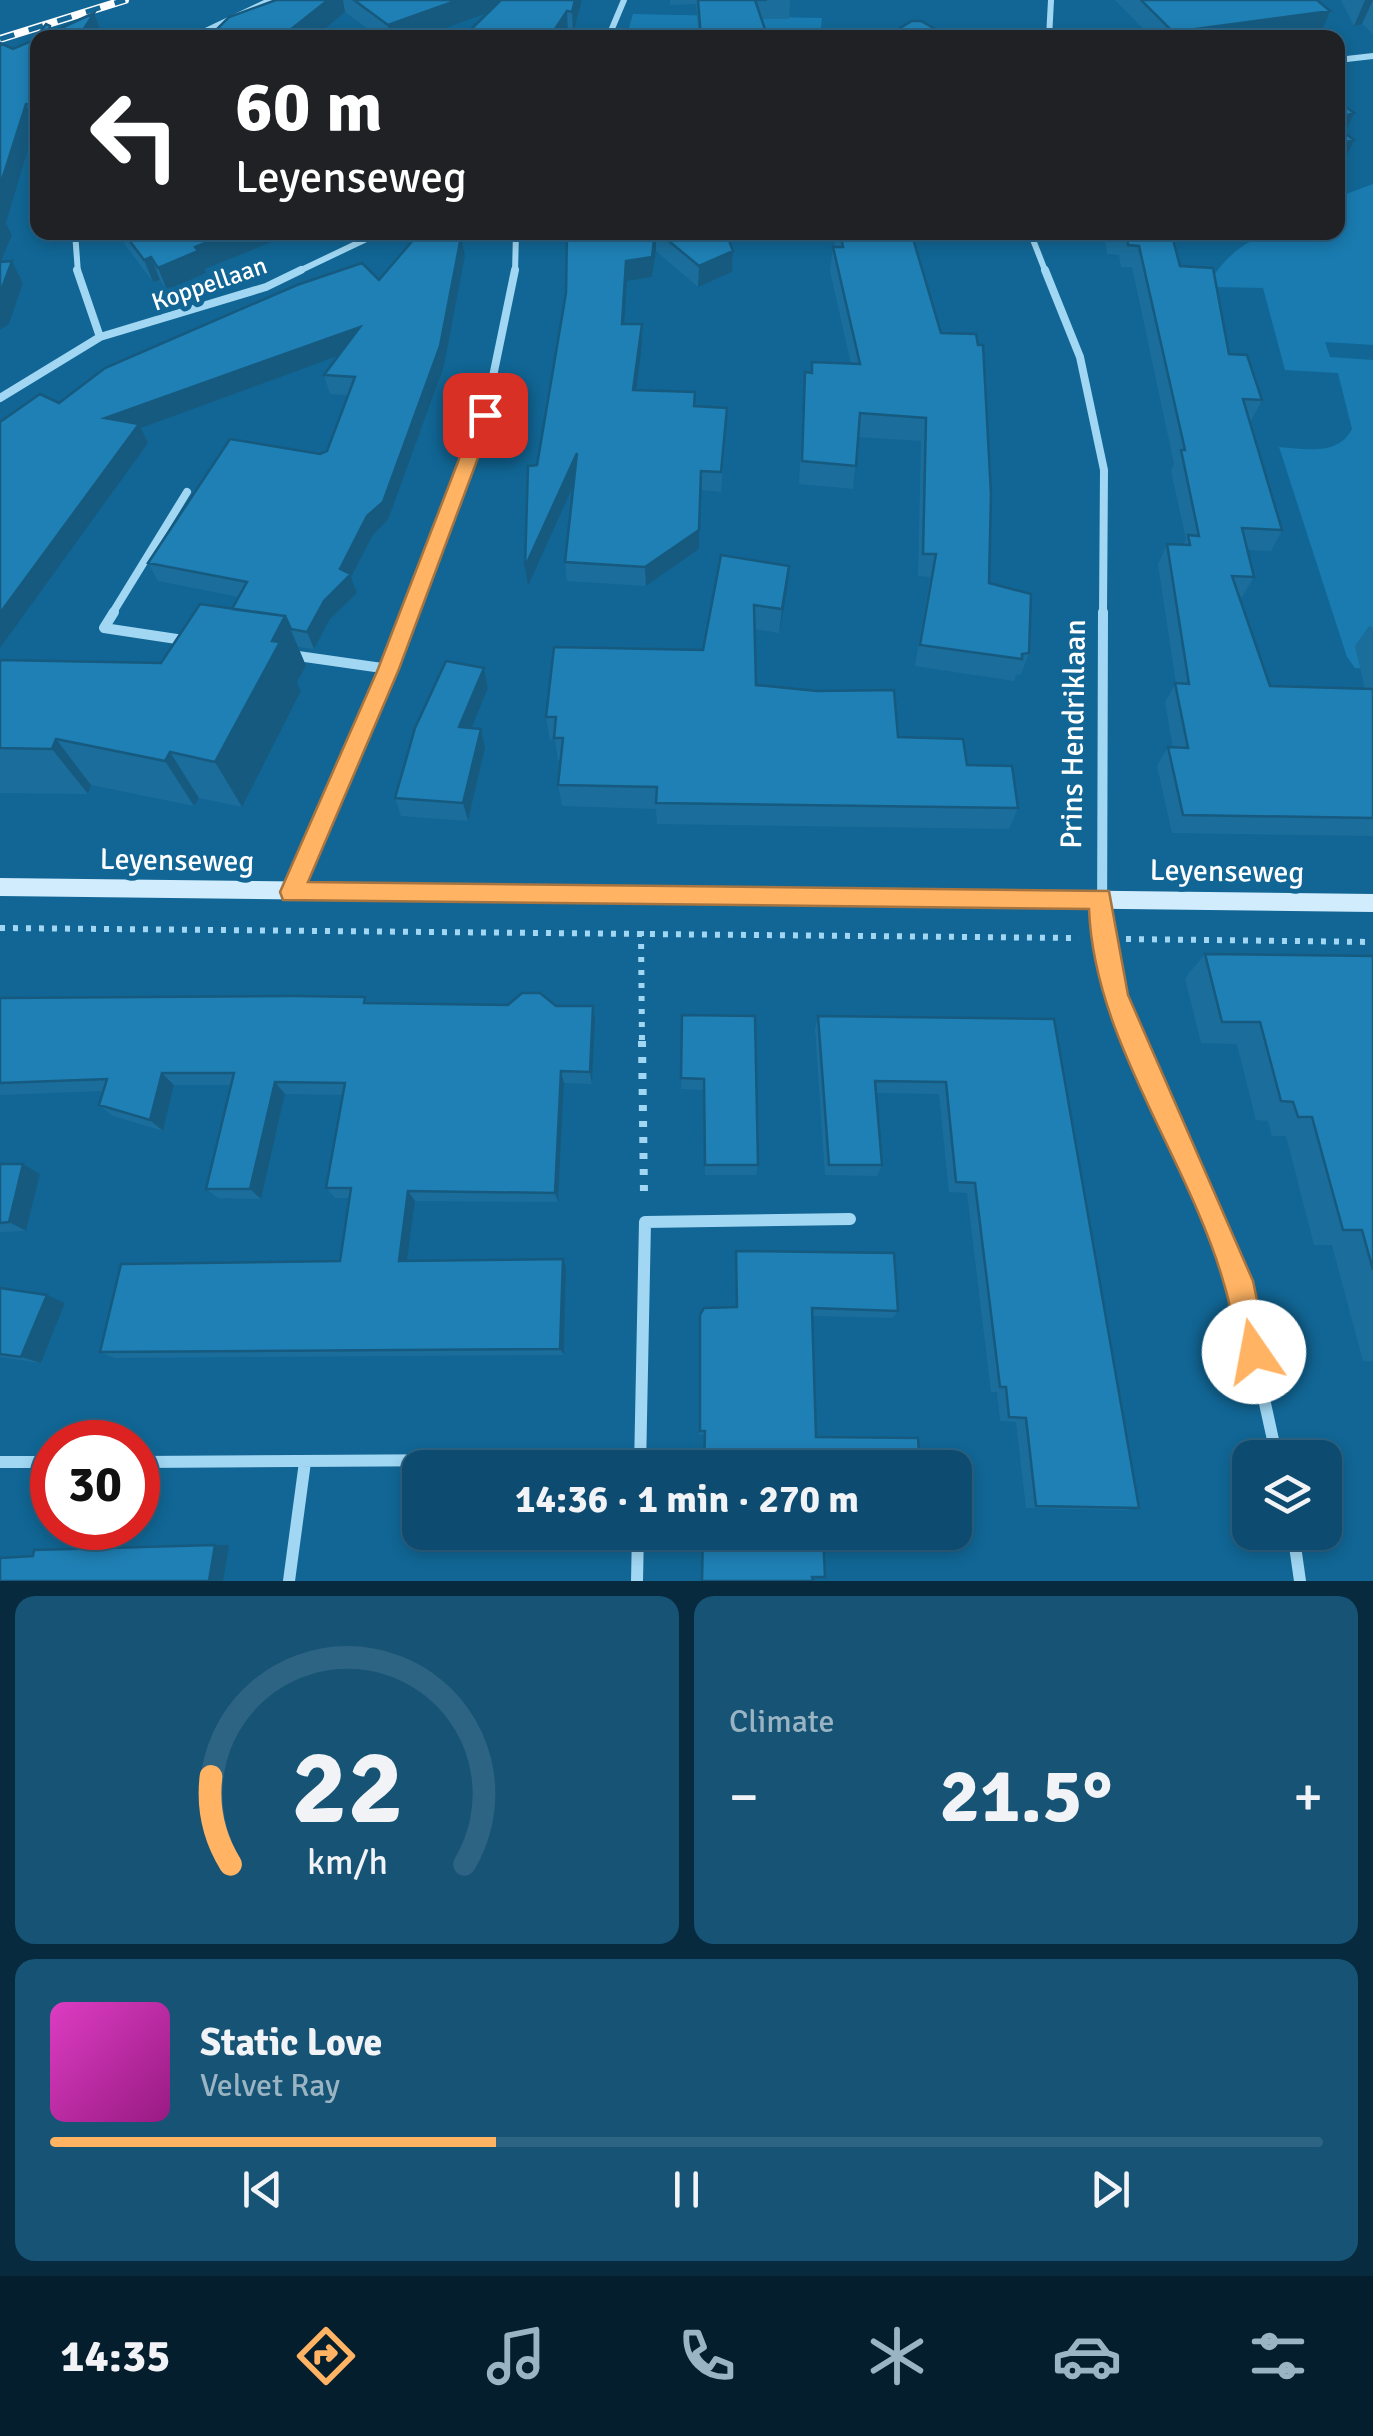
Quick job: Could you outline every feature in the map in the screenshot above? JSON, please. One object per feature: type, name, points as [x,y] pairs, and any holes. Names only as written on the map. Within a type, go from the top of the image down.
[{"type":"street","points":[[208,30],[271,0]]},
{"type":"street","points":[[611,30],[624,0]]},
{"type":"street","points":[[1049,30],[1051,0]]},
{"type":"street","points":[[1345,59],[1373,56]]},
{"type":"street","points":[[74,240],[75,264],[100,338]]},
{"type":"street","name":"Koppellaan","points":[[0,398],[100,338],[266,287],[364,240]]},
{"type":"street","points":[[292,892],[389,669],[485,415],[516,271],[516,240]]},
{"type":"street","name":"Prins Hendriklaan","points":[[1033,240],[1080,357],[1104,470],[1102,939],[1115,995],[1238,1281],[1272,1440]]},
{"type":"street","points":[[186,492],[104,628],[199,642]]},
{"type":"street","points":[[275,653],[389,669]]},
{"type":"street","name":"Leyenseweg","points":[[0,887],[1373,903]]},
{"type":"street","points":[[640,1450],[645,1222],[850,1219]]},
{"type":"street","points":[[0,1462],[30,1462]]},
{"type":"street","points":[[160,1462],[402,1462]]},
{"type":"street","points":[[289,1581],[305,1462]]},
{"type":"street","points":[[637,1581],[638,1550]]},
{"type":"street","points":[[1296,1550],[1300,1581]]},
{"type":"path","points":[[0,928],[641,930],[1373,942]]},
{"type":"path","points":[[641,930],[645,1222]]},
{"type":"shaded area","points":[[633,14],[822,18],[821,30],[628,30]]},
{"type":"shaded area","points":[[1373,184],[1373,345],[1325,342],[1330,357],[1373,360],[1373,669],[1355,668],[1347,657],[1279,447],[1320,449],[1346,438],[1352,429],[1338,373],[1285,370],[1263,288],[1214,287],[1211,279],[1238,249],[1255,240],[1345,240],[1345,194]]},
{"type":"building","points":[[276,0],[328,0],[290,30],[216,30],[229,17]]},
{"type":"building","points":[[354,0],[458,0],[388,25]]},
{"type":"building","points":[[501,0],[575,0],[572,12],[567,11],[554,30],[470,30]]},
{"type":"building","points":[[698,0],[755,0],[765,30],[700,30]]},
{"type":"building","points":[[1141,0],[1317,0],[1330,11],[1188,30],[1171,30]]},
{"type":"building","points":[[94,13],[83,30],[57,30]]},
{"type":"building","points":[[912,21],[921,21],[937,30],[897,30]]},
{"type":"building","points":[[30,42],[30,104],[26,104],[0,186],[0,43],[13,49]]},
{"type":"building","points":[[129,240],[212,240],[195,247],[198,251],[158,268],[151,257],[144,260]]},
{"type":"building","points":[[413,240],[460,240],[440,346],[383,502],[367,516],[340,569],[351,574],[324,601],[307,632],[291,629],[285,616],[232,609],[247,582],[148,563],[230,439],[320,454],[327,451],[355,377],[324,375],[360,327],[105,418],[139,424],[0,613],[0,422],[40,394],[59,403],[105,368],[297,285],[362,263],[379,280]]},
{"type":"building","points":[[567,240],[654,240],[652,257],[626,261],[622,324],[642,324],[633,390],[695,392],[694,406],[727,408],[721,472],[701,471],[699,530],[645,567],[565,562],[577,453],[525,567],[528,466],[537,465],[566,293]]},
{"type":"building","points":[[668,240],[729,240],[733,251],[699,266]]},
{"type":"building","points":[[842,240],[913,240],[941,333],[976,334],[978,345],[983,345],[991,494],[989,583],[1031,594],[1029,653],[1022,654],[1022,659],[920,645],[936,554],[923,554],[926,418],[860,413],[856,466],[802,461],[805,372],[812,373],[812,362],[860,364],[833,247],[843,247]]},
{"type":"building","points":[[1128,240],[1173,240],[1180,266],[1213,268],[1229,354],[1247,355],[1262,400],[1243,399],[1282,530],[1242,528],[1254,577],[1232,576],[1270,686],[1373,689],[1373,818],[1183,815],[1168,747],[1188,748],[1175,683],[1189,684],[1167,544],[1190,545],[1188,535],[1199,536],[1181,450],[1185,450],[1139,246],[1128,245]]},
{"type":"building","points":[[12,261],[0,293],[0,262]]},
{"type":"building","points":[[721,555],[789,566],[782,609],[754,605],[756,685],[817,691],[894,690],[898,737],[963,739],[967,765],[1012,766],[1018,808],[656,803],[657,787],[558,785],[563,738],[554,738],[556,717],[546,717],[554,647],[703,650]]},
{"type":"building","points":[[200,604],[285,616],[272,641],[280,642],[215,762],[170,752],[165,761],[56,739],[52,749],[0,748],[0,660],[161,663]]},
{"type":"building","points":[[446,661],[484,668],[459,727],[481,729],[463,803],[395,798],[415,728]]},
{"type":"building","points":[[1205,954],[1373,956],[1373,1270],[1362,1230],[1343,1230],[1312,1117],[1298,1117],[1293,1102],[1281,1101],[1260,1022],[1222,1022]]},
{"type":"building","points":[[522,993],[540,993],[556,1006],[593,1006],[590,1072],[561,1071],[555,1193],[408,1191],[399,1261],[563,1259],[560,1349],[100,1352],[121,1264],[340,1261],[351,1188],[326,1188],[345,1083],[275,1082],[250,1189],[206,1189],[234,1073],[162,1073],[150,1120],[99,1105],[107,1079],[0,1083],[0,998],[294,996],[365,997],[364,1003],[508,1005]]},
{"type":"building","points":[[682,1015],[755,1016],[758,1165],[705,1165],[704,1079],[681,1078]]},
{"type":"building","points":[[818,1016],[1054,1019],[1139,1508],[1036,1506],[1026,1418],[1009,1417],[1006,1387],[1000,1387],[975,1183],[956,1182],[946,1082],[875,1081],[882,1165],[829,1165]]},
{"type":"building","points":[[0,1164],[23,1164],[9,1222],[0,1223]]},
{"type":"building","points":[[736,1251],[894,1253],[898,1311],[812,1308],[816,1437],[918,1438],[919,1450],[704,1450],[705,1431],[700,1431],[700,1315],[704,1308],[737,1307]]},
{"type":"building","points":[[0,1288],[47,1295],[21,1357],[0,1354]]},
{"type":"building","points":[[215,1545],[209,1581],[0,1581],[0,1558],[33,1556],[34,1550],[160,1550],[160,1547]]},
{"type":"building","points":[[703,1550],[824,1550],[825,1577],[812,1577],[813,1581],[702,1581]]},
{"type":"railway","points":[[0,39],[125,0]]},
{"type":"route","points":[[485,415],[389,669],[292,892],[1100,898],[1102,939],[1115,995],[1238,1281],[1254,1352]]}]
